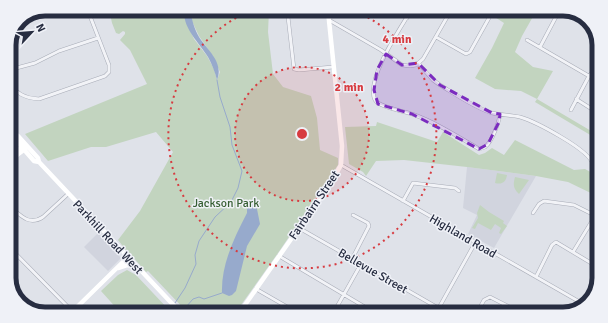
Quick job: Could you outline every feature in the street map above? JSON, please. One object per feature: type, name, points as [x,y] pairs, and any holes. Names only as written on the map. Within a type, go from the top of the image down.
[{"type":"main road","name":"Fairbairn Street","points":[[243,307],[341,165],[342,146],[329,16]]},
{"type":"main road","name":"Parkhill Road West","points":[[16,135],[34,161],[39,162],[174,307]]},
{"type":"main road","points":[[16,154],[25,147]]},
{"type":"main road","points":[[77,307],[128,258]]},
{"type":"main road","points":[[116,268],[127,265],[135,266]]},
{"type":"street","points":[[16,91],[19,94],[29,98],[39,99],[105,76],[109,72],[109,65],[90,16]]},
{"type":"street","points":[[288,16],[294,68],[299,70],[333,67]]},
{"type":"street","points":[[403,16],[407,18],[377,70],[375,99],[378,104],[424,119],[479,149],[488,144],[499,122],[500,114]]},
{"type":"street","points":[[329,20],[402,65],[410,66],[418,63],[423,58],[448,16]]},
{"type":"street","points":[[540,47],[556,16]]},
{"type":"street","points":[[436,37],[466,54],[470,52],[489,18]]},
{"type":"street","points":[[16,68],[35,63],[59,51],[98,38]]},
{"type":"street","points":[[528,40],[589,76]]},
{"type":"street","points":[[418,63],[440,85],[492,113],[528,120],[571,143],[592,160]]},
{"type":"street","points":[[571,110],[592,72]]},
{"type":"street","points":[[576,99],[592,109]]},
{"type":"street","name":"Highland Road","points":[[341,165],[579,302]]},
{"type":"street","points":[[403,201],[413,183],[455,188],[459,191]]},
{"type":"street","points":[[16,212],[27,220],[39,220],[68,194]]},
{"type":"street","points":[[533,213],[539,204],[544,201],[574,205],[592,214]]},
{"type":"street","points":[[352,259],[370,226],[368,223],[353,215]]},
{"type":"street","points":[[573,252],[592,222]]},
{"type":"street","name":"Bellevue Street","points":[[299,228],[436,307]]},
{"type":"street","points":[[536,277],[552,245],[556,242],[592,264]]},
{"type":"street","points":[[440,307],[475,243]]},
{"type":"street","points":[[16,254],[71,307]]},
{"type":"street","points":[[279,256],[365,307]]},
{"type":"street","points":[[337,307],[361,264]]},
{"type":"street","points":[[256,289],[287,307]]},
{"type":"street","points":[[480,307],[484,300],[490,297],[509,307]]},
{"type":"highlighted area","points":[[386,54],[402,65],[418,63],[440,85],[492,113],[500,114],[499,122],[488,144],[479,149],[412,114],[378,104],[374,90],[377,70]]},
{"type":"shaded area","points":[[467,167],[536,176],[494,248],[468,234],[477,215],[463,208]]},
{"type":"shaded area","points":[[98,233],[121,258],[108,271],[84,247]]},
{"type":"green space","name":"Jackson Park","points":[[110,16],[184,16],[194,39],[207,56],[214,69],[217,80],[220,72],[212,55],[199,36],[191,16],[269,16],[268,32],[273,74],[283,87],[311,96],[317,118],[320,150],[338,158],[338,165],[240,307],[182,307],[148,271],[146,272],[131,253],[129,254],[118,240],[140,211],[173,152],[156,132],[106,147],[91,147],[48,161],[25,134],[147,84],[130,50],[120,40],[125,32],[123,31],[119,34],[116,33]]},
{"type":"green space","points":[[493,16],[533,16],[515,52],[533,67],[553,71],[537,99],[521,91],[495,89],[475,78],[504,23]]},
{"type":"green space","points":[[537,99],[592,131],[592,136],[535,102]]},
{"type":"green space","points":[[377,122],[437,142],[443,132],[479,155],[492,148],[504,155],[515,140],[574,170],[585,169],[592,173],[592,194],[568,182],[536,176],[404,160],[376,161],[366,176],[363,172],[349,164],[345,127],[376,126]]},
{"type":"green space","points":[[497,173],[507,175],[506,179],[500,184],[495,183]]},
{"type":"green space","points":[[515,177],[529,180],[519,194],[514,186]]},
{"type":"green space","points":[[480,205],[504,221],[503,223],[507,226],[501,234],[499,233],[501,228],[495,224],[491,230],[478,223],[475,229],[472,228],[478,218],[477,213]]},
{"type":"green space","points":[[127,270],[136,275],[166,307],[115,307],[101,291],[118,275]]},
{"type":"water","points":[[191,16],[197,34],[217,62],[219,74],[217,80],[208,57],[192,35],[184,17]]},
{"type":"water","points":[[250,201],[257,209],[260,224],[247,246],[236,291],[229,296],[222,293],[222,283],[226,262],[237,232],[247,213],[247,206]]},
{"type":"waterway","points":[[175,303],[185,288],[196,264],[195,255],[199,241],[215,217],[231,202],[238,188],[242,171],[232,145],[230,127],[220,97],[217,80]]},
{"type":"waterway","points":[[186,307],[193,299],[199,297],[204,299],[222,293]]}]
